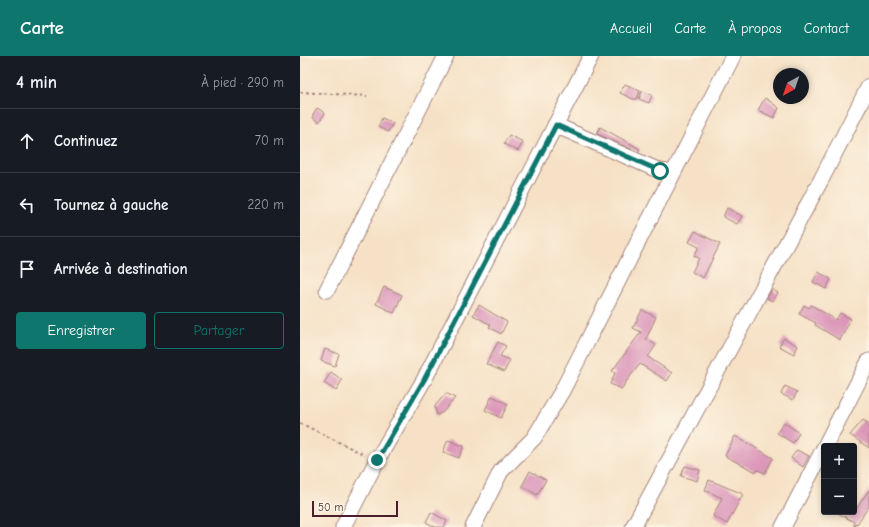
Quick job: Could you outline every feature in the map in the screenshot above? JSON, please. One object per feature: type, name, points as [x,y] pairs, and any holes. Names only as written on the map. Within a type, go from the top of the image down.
[{"type":"street","points":[[327,290],[446,56]]},
{"type":"street","points":[[342,527],[377,460],[424,380],[591,56]]},
{"type":"street","points":[[473,527],[501,471],[534,438],[562,391],[733,56]]},
{"type":"street","points":[[634,527],[821,180],[869,86]]},
{"type":"street","points":[[556,125],[660,171],[673,173]]},
{"type":"street","points":[[826,443],[869,361]]},
{"type":"street","points":[[782,527],[821,453]]},
{"type":"path","points":[[300,92],[366,96]]},
{"type":"path","points":[[300,423],[377,460]]},
{"type":"building","points":[[625,84],[640,91],[637,99],[633,99],[620,93]]},
{"type":"building","points":[[642,91],[652,95],[649,103],[639,99]]},
{"type":"building","points":[[765,98],[779,108],[774,118],[758,110]]},
{"type":"building","points":[[317,108],[325,113],[319,122],[313,118],[313,114]]},
{"type":"building","points":[[382,118],[393,123],[388,132],[378,127]]},
{"type":"building","points":[[600,127],[640,149],[638,152],[597,134]]},
{"type":"building","points":[[509,135],[523,142],[518,151],[504,144]]},
{"type":"building","points":[[727,208],[742,216],[737,224],[723,217]]},
{"type":"building","points":[[695,231],[720,244],[703,278],[692,272],[699,258],[694,256],[699,247],[689,242]]},
{"type":"building","points":[[818,272],[831,279],[826,289],[813,282]]},
{"type":"building","points":[[384,287],[402,295],[394,313],[376,304]]},
{"type":"building","points":[[772,289],[778,293],[772,301],[767,298]]},
{"type":"building","points":[[479,305],[507,322],[501,334],[489,327],[491,325],[473,315]]},
{"type":"building","points":[[804,305],[809,308],[811,305],[836,320],[840,313],[851,319],[840,340],[815,325],[816,323],[799,314]]},
{"type":"building","points":[[642,310],[656,317],[646,339],[656,345],[648,357],[672,373],[667,381],[640,364],[622,389],[610,384],[615,373],[612,371],[641,332],[633,328]]},
{"type":"building","points":[[784,338],[798,346],[794,354],[779,346]]},
{"type":"building","points":[[498,342],[506,346],[500,356],[510,360],[504,372],[486,364]]},
{"type":"building","points":[[325,349],[339,354],[335,366],[321,361]]},
{"type":"building","points":[[331,372],[342,380],[336,391],[324,383]]},
{"type":"building","points":[[785,386],[797,392],[793,400],[781,394]]},
{"type":"building","points":[[446,393],[455,398],[443,412],[437,415],[435,406]]},
{"type":"building","points":[[492,396],[508,404],[501,418],[485,410]]},
{"type":"building","points":[[863,420],[869,424],[869,448],[850,435]]},
{"type":"building","points":[[784,422],[799,433],[793,443],[777,433]]},
{"type":"building","points":[[735,436],[773,458],[765,473],[758,470],[756,472],[725,456]]},
{"type":"building","points":[[448,440],[464,446],[459,458],[443,452]]},
{"type":"building","points":[[797,450],[809,456],[803,467],[791,458]]},
{"type":"building","points":[[685,466],[700,470],[697,481],[681,476]]},
{"type":"building","points":[[530,471],[546,480],[537,495],[522,486]]},
{"type":"building","points":[[709,480],[743,494],[727,524],[713,516],[722,498],[705,490]]},
{"type":"building","points":[[869,490],[869,506],[854,526],[854,522],[841,515],[857,515],[857,508]]},
{"type":"building","points":[[431,512],[447,521],[444,527],[435,527],[426,522]]},
{"type":"route","points":[[377,460],[424,380],[556,125],[582,138],[660,171]]}]
